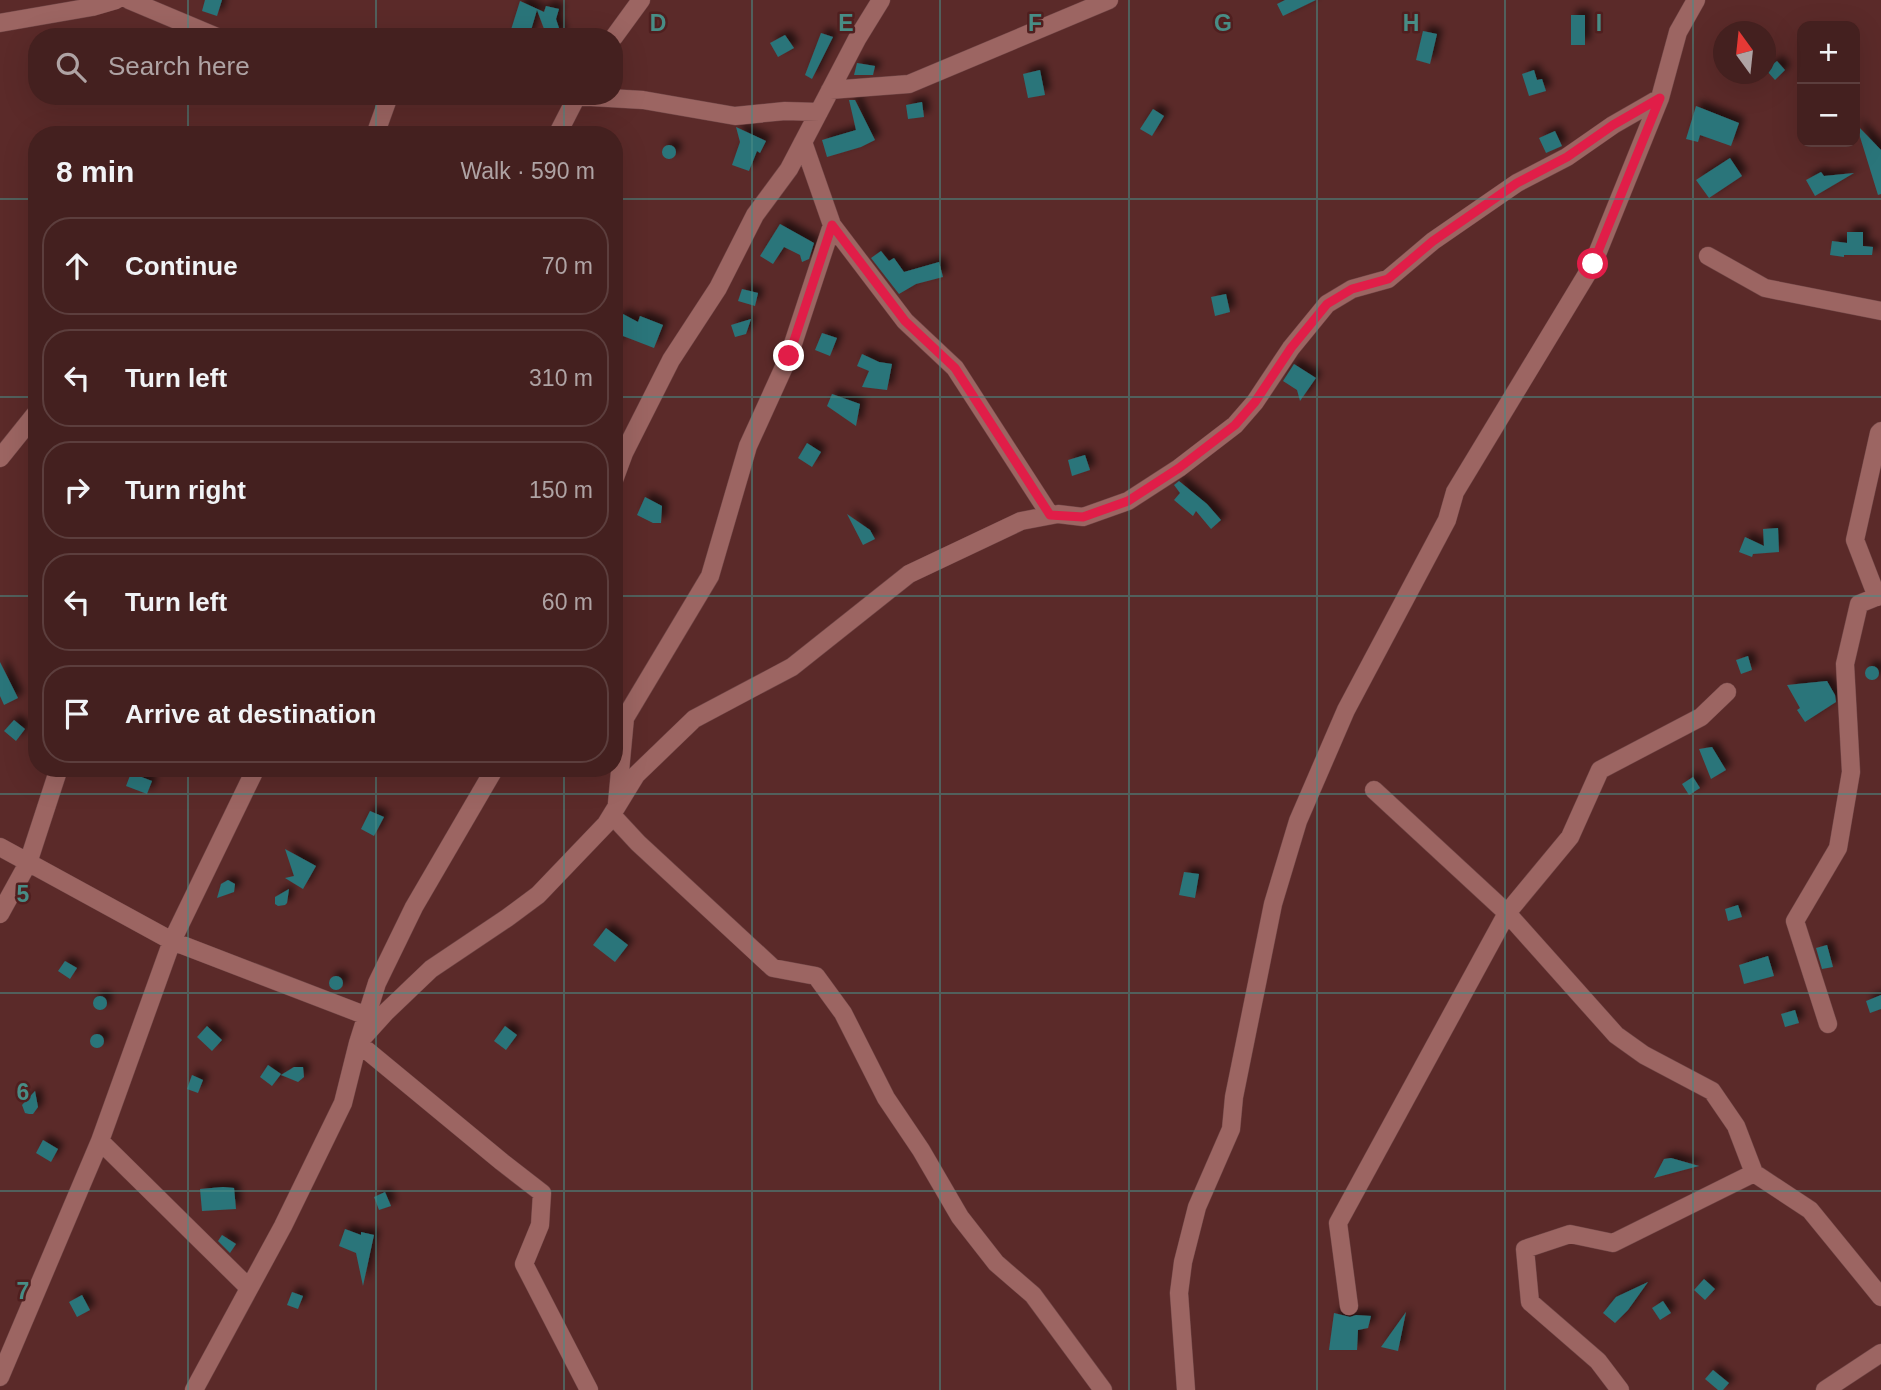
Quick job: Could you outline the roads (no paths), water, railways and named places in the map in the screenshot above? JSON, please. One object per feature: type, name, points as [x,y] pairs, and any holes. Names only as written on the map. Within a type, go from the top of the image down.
[{"type":"street","points":[[0,23],[92,7],[116,0]]},
{"type":"street","points":[[129,0],[196,28]]},
{"type":"street","points":[[621,28],[641,0]]},
{"type":"street","points":[[623,456],[671,360],[718,288],[755,215],[789,169],[881,0]]},
{"type":"street","points":[[830,90],[909,84],[1109,0]]},
{"type":"street","points":[[1186,1390],[1179,1293],[1183,1262],[1197,1207],[1231,1129],[1234,1097],[1273,904],[1298,821],[1346,710],[1447,520],[1455,492],[1593,264],[1660,98],[1678,32],[1696,0]]},
{"type":"street","points":[[358,1042],[431,969],[538,894],[606,824],[636,775],[694,719],[792,667],[909,574],[1021,521],[1050,515],[1083,517],[1128,501],[1179,468],[1235,425],[1327,304],[1352,289],[1388,279],[1433,241],[1517,183],[1567,157],[1613,125],[1660,98]]},
{"type":"street","points":[[623,99],[735,117],[785,111],[819,112]]},
{"type":"street","points":[[378,126],[386,105]]},
{"type":"street","points":[[561,126],[572,105]]},
{"type":"street","points":[[803,142],[832,225],[905,321],[955,368],[1050,515]]},
{"type":"street","points":[[623,737],[625,718],[710,576],[748,446],[789,356],[832,225]]},
{"type":"street","points":[[1707,256],[1765,288],[1881,311]]},
{"type":"street","points":[[0,458],[28,423]]},
{"type":"street","points":[[1828,1024],[1795,921],[1838,848],[1851,772],[1845,664],[1859,604],[1879,596],[1855,540],[1881,431]]},
{"type":"street","points":[[1349,1306],[1338,1223],[1507,913],[1570,837],[1600,770],[1701,717],[1727,692]]},
{"type":"street","points":[[0,914],[28,863],[56,777]]},
{"type":"street","points":[[0,1377],[100,1141],[172,942],[253,777]]},
{"type":"street","points":[[194,1390],[283,1226],[343,1103],[358,1042],[377,983],[414,907],[490,777]]},
{"type":"street","points":[[619,777],[615,811],[638,843],[773,968],[816,976],[843,1013],[886,1098],[921,1150],[960,1217],[996,1263],[1033,1295],[1102,1390]]},
{"type":"street","points":[[1374,790],[1507,913],[1616,1035],[1644,1055],[1712,1091],[1736,1126],[1754,1173],[1810,1210],[1881,1297]]},
{"type":"street","points":[[0,847],[172,942],[367,1016]]},
{"type":"street","points":[[358,1042],[432,1106],[542,1193],[540,1225],[524,1264],[589,1390]]},
{"type":"street","points":[[100,1141],[248,1287]]},
{"type":"street","points":[[1620,1390],[1598,1361],[1530,1302],[1525,1249],[1570,1234],[1613,1243],[1754,1173]]},
{"type":"street","points":[[1825,1390],[1881,1353]]}]
